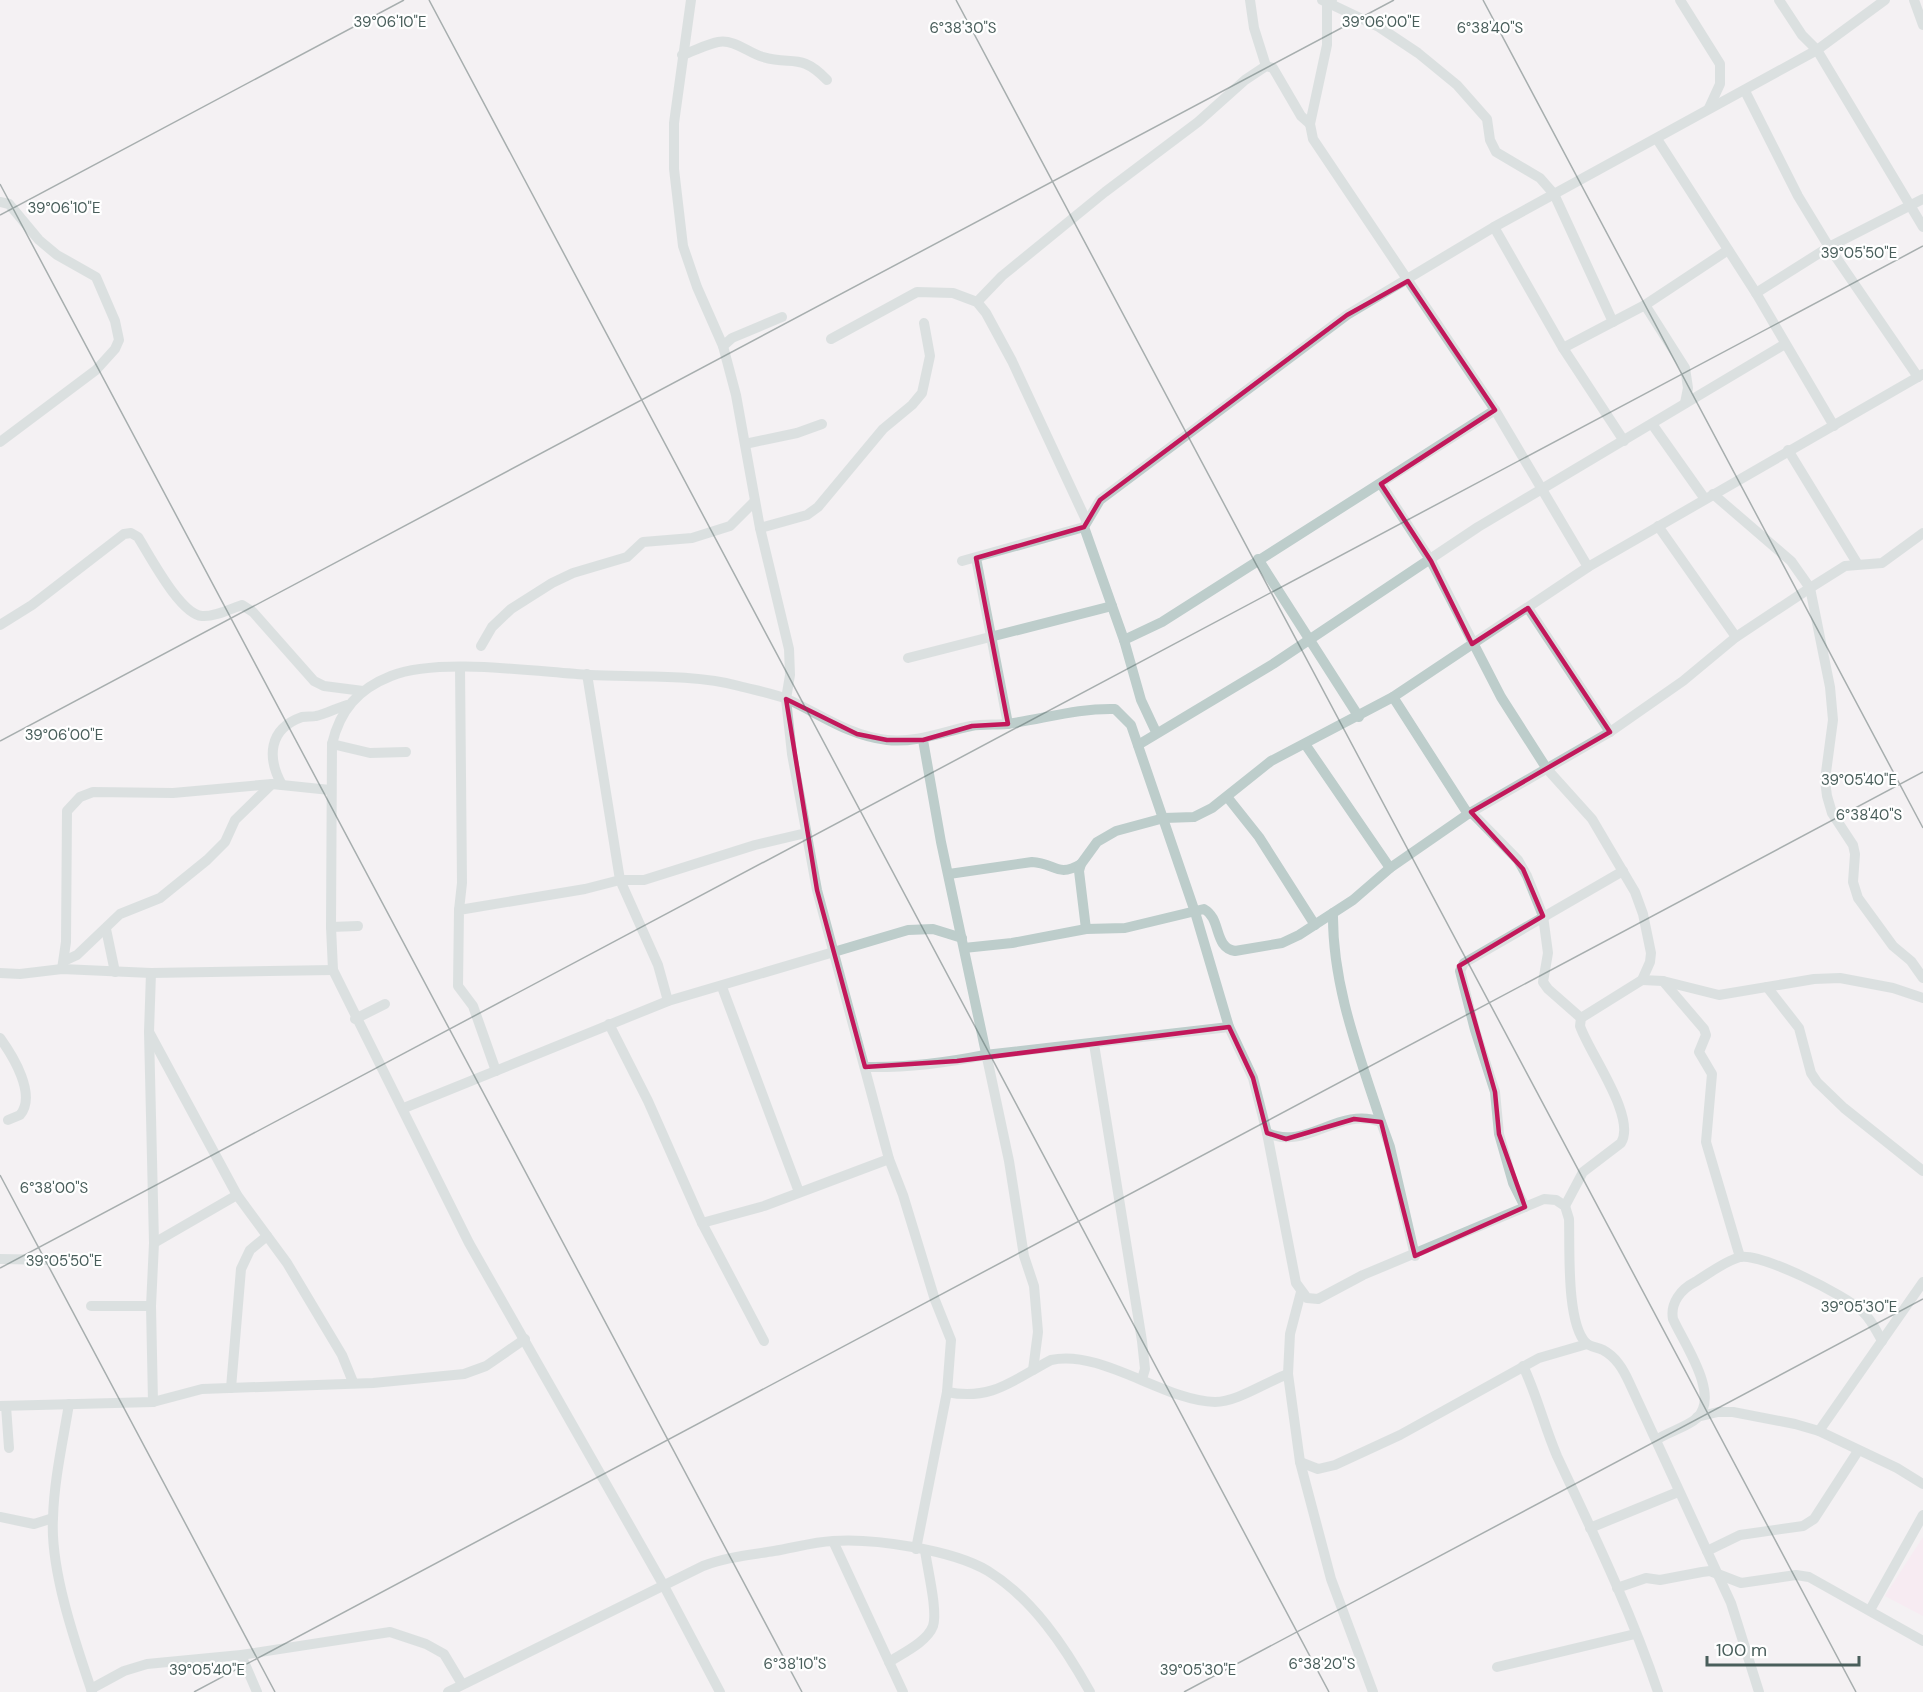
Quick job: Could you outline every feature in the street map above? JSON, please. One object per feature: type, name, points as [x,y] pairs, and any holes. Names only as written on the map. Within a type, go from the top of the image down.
[{"type":"street","points":[[691,0],[682,55],[675,123],[674,169],[683,246],[697,287],[723,346],[745,444],[760,528],[789,649],[790,675],[786,699],[792,754],[806,833],[833,951],[889,1159],[903,1195],[932,1292],[951,1340],[947,1392],[921,1549],[934,1615],[933,1626],[922,1639],[890,1662]]},
{"type":"street","points":[[1250,0],[1254,28],[1266,66]]},
{"type":"street","points":[[1680,0],[1720,64],[1720,84],[1709,108]]},
{"type":"street","points":[[1779,0],[1802,35],[1817,50],[1923,227]]},
{"type":"street","points":[[962,561],[1085,523],[1100,500],[1347,315],[1408,281],[1494,227],[1817,50],[1885,0]]},
{"type":"street","points":[[1914,0],[1923,25]]},
{"type":"street","points":[[1588,567],[1495,410],[1313,139],[1310,124],[1327,45],[1327,2],[1379,27],[1418,53],[1457,86],[1486,119],[1490,140],[1496,152],[1540,178],[1554,194],[1613,322]]},
{"type":"street","points":[[682,55],[719,42],[729,43],[766,58],[804,63],[815,68],[827,80]]},
{"type":"street","points":[[978,302],[1002,276],[1105,192],[1198,122],[1245,80],[1266,66],[1273,68],[1301,116],[1310,124]]},
{"type":"street","points":[[949,874],[1032,862],[1044,863],[1052,869],[1064,871],[1081,864],[1097,842],[1116,831],[1164,819],[1194,817],[1227,798],[1271,761],[1359,717],[1393,697],[1588,567],[1920,376],[1829,247],[1798,196],[1745,91]]},
{"type":"street","points":[[1657,139],[1756,293],[1834,426]]},
{"type":"street","points":[[1756,293],[1829,247],[1923,199]]},
{"type":"street","points":[[0,202],[9,204],[39,240],[57,255],[96,277],[115,321],[118,340],[115,349],[96,370],[0,442]]},
{"type":"street","points":[[1494,227],[1563,348],[1624,441]]},
{"type":"street","points":[[1563,348],[1645,305],[1728,250]]},
{"type":"street","points":[[831,339],[917,292],[953,293],[978,302],[1012,361],[1085,523],[1124,640],[1141,700],[1156,732]]},
{"type":"street","points":[[1645,305],[1685,368],[1688,388],[1685,403]]},
{"type":"street","points":[[723,346],[732,338],[782,317]]},
{"type":"street","points":[[760,528],[807,515],[818,507],[883,429],[912,405],[922,393],[930,356],[924,323]]},
{"type":"street","points":[[1138,745],[1308,641],[1431,561],[1478,527],[1785,344]]},
{"type":"street","points":[[1124,640],[1162,622],[1495,410]]},
{"type":"street","points":[[745,444],[797,433],[822,424]]},
{"type":"street","points":[[1652,424],[1709,496],[1791,561],[1810,588],[1830,687],[1833,720],[1825,780],[1827,796],[1832,813],[1853,845],[1855,854],[1853,882],[1858,898],[1893,946],[1911,961],[1923,978]]},
{"type":"street","points":[[1788,450],[1857,563]]},
{"type":"street","points":[[1381,484],[1431,561],[1501,697],[1547,769],[1592,819],[1635,892],[1649,938],[1650,962],[1642,980],[1581,1018]]},
{"type":"street","points":[[481,646],[492,627],[511,609],[552,583],[573,573],[627,557],[643,542],[692,538],[730,526],[755,501]]},
{"type":"street","points":[[1659,526],[1736,637]]},
{"type":"street","points":[[0,626],[32,605],[124,534],[131,532],[138,537],[174,593],[192,614],[203,616],[242,605],[253,612],[314,681],[324,686],[363,691]]},
{"type":"street","points":[[404,1108],[668,1001],[722,987],[833,951],[922,928],[933,929],[963,943],[1022,941],[1086,929],[1125,928],[1204,909],[1209,912],[1224,946],[1235,951],[1282,943],[1333,913],[1376,883],[1390,868],[1469,813],[1610,732],[1683,681],[1736,637],[1810,588],[1845,566],[1857,563],[1882,563],[1923,532]]},
{"type":"street","points":[[1911,542],[1923,546]]},
{"type":"street","points":[[976,558],[1008,724]]},
{"type":"street","points":[[1258,559],[1308,641],[1359,717]]},
{"type":"street","points":[[908,658],[1112,606]]},
{"type":"street","points":[[1528,608],[1610,732]]},
{"type":"street","points":[[460,667],[462,883],[459,910],[458,986],[473,1006],[496,1071]]},
{"type":"street","points":[[720,1692],[664,1586],[469,1243],[404,1108],[356,1019],[333,970],[330,790],[332,744],[337,723],[347,705],[363,691],[393,675],[460,667],[735,685],[786,699],[817,717],[857,734],[887,740],[923,740],[972,726],[1008,724],[1090,708],[1115,709],[1131,725],[1195,912],[1229,1027],[1253,1078],[1267,1133],[1296,1283],[1301,1292],[1307,1298],[1318,1299],[1363,1275],[1414,1256],[1544,1199],[1556,1200],[1565,1206],[1569,1219],[1575,1319],[1580,1335],[1587,1344],[1603,1350],[1623,1369],[1731,1603],[1759,1692]]},
{"type":"street","points":[[587,674],[620,880],[658,965],[668,1001]]},
{"type":"street","points":[[1393,697],[1469,813],[1523,868],[1543,916],[1548,953],[1543,982],[1581,1018],[1583,1036],[1614,1093],[1625,1125],[1625,1137],[1622,1143],[1583,1172],[1565,1206]]},
{"type":"street","points":[[277,785],[271,753],[280,733],[305,716],[316,716],[347,705]]},
{"type":"street","points":[[923,740],[931,795],[1009,1161],[1024,1256],[1034,1286],[1038,1332],[1033,1370]]},
{"type":"street","points":[[332,744],[370,753],[406,752]]},
{"type":"street","points":[[1305,744],[1390,868]]},
{"type":"street","points":[[63,965],[77,955],[120,914],[160,898],[207,860],[225,842],[235,820],[277,785]]},
{"type":"street","points":[[63,965],[66,942],[67,810],[80,797],[93,792],[173,793],[277,785],[330,790]]},
{"type":"street","points":[[1227,798],[1259,837],[1315,925]]},
{"type":"street","points":[[459,910],[585,889],[620,880],[644,880],[755,845],[806,833]]},
{"type":"street","points":[[1081,864],[1081,888],[1086,929]]},
{"type":"street","points":[[1525,1207],[1513,1183],[1499,1134],[1495,1092],[1475,1030],[1460,971],[1464,963],[1512,938],[1543,916],[1623,871]]},
{"type":"street","points":[[1333,913],[1333,933],[1347,1015],[1388,1139],[1414,1256]]},
{"type":"street","points":[[331,927],[357,926]]},
{"type":"street","points":[[106,929],[115,972]]},
{"type":"street","points":[[0,974],[20,974],[63,965],[115,972],[151,973],[333,970]]},
{"type":"street","points":[[151,973],[149,1032],[154,1243],[151,1306],[153,1402]]},
{"type":"street","points":[[1642,980],[1664,981],[1719,995],[1814,979],[1840,978],[1893,988],[1923,998]]},
{"type":"street","points":[[1664,981],[1704,1029],[1706,1035],[1699,1052],[1712,1074],[1706,1142],[1740,1257]]},
{"type":"street","points":[[722,987],[799,1192]]},
{"type":"street","points":[[1767,987],[1799,1028],[1811,1073],[1816,1082],[1844,1108],[1923,1171]]},
{"type":"street","points":[[356,1019],[385,1004]]},
{"type":"street","points":[[609,1024],[648,1101],[702,1223],[764,1341]]},
{"type":"street","points":[[865,1067],[896,1068],[985,1055],[1229,1027]]},
{"type":"street","points":[[149,1032],[237,1195],[287,1263],[342,1355],[353,1382]]},
{"type":"street","points":[[0,1038],[15,1062],[26,1101],[25,1110],[8,1120]]},
{"type":"street","points":[[1094,1044],[1142,1341],[1145,1369],[1142,1379]]},
{"type":"street","points":[[1267,1133],[1286,1139],[1354,1119],[1371,1118],[1381,1122]]},
{"type":"street","points":[[702,1223],[764,1206],[889,1159]]},
{"type":"street","points":[[154,1243],[237,1195]]},
{"type":"street","points":[[231,1388],[240,1269],[250,1250],[267,1236]]},
{"type":"street","points":[[1698,1417],[1705,1400],[1703,1380],[1671,1311],[1674,1302],[1687,1286],[1740,1257],[1753,1258],[1784,1268],[1855,1305],[1871,1321],[1882,1341]]},
{"type":"street","points":[[0,1259],[60,1260]]},
{"type":"street","points":[[1819,1431],[1923,1282]]},
{"type":"street","points":[[1301,1292],[1290,1334],[1288,1374],[1300,1462],[1331,1579],[1373,1692]]},
{"type":"street","points":[[91,1306],[151,1306]]},
{"type":"street","points":[[9,1448],[3,1406],[153,1402],[202,1389],[373,1383],[464,1374],[486,1366],[525,1339]]},
{"type":"street","points":[[1300,1462],[1318,1469],[1335,1465],[1400,1435],[1539,1358],[1587,1344]]},
{"type":"street","points":[[947,1392],[975,1396],[988,1394],[1051,1360],[1069,1359],[1142,1379],[1184,1395],[1216,1402],[1229,1401],[1288,1374]]},
{"type":"street","points":[[1523,1366],[1537,1395],[1556,1454],[1617,1588],[1658,1692]]},
{"type":"street","points":[[69,1404],[52,1518],[54,1544],[66,1607],[91,1691],[124,1671],[147,1664],[241,1655],[390,1632],[426,1644],[444,1654],[462,1684]]},
{"type":"street","points":[[1656,1440],[1698,1417],[1718,1412],[1733,1412],[1819,1431],[1897,1468],[1923,1484]]},
{"type":"street","points":[[1707,1551],[1740,1535],[1803,1526],[1809,1523],[1819,1513],[1858,1451]]},
{"type":"street","points":[[1590,1528],[1678,1492]]},
{"type":"street","points":[[1870,1610],[1923,1515]]},
{"type":"street","points":[[0,1517],[34,1524],[52,1518]]},
{"type":"street","points":[[833,1541],[903,1692]]},
{"type":"street","points":[[448,1692],[723,1559],[833,1541],[921,1549],[960,1557],[989,1572],[1031,1606],[1074,1664],[1090,1692]]},
{"type":"street","points":[[1617,1588],[1646,1578],[1666,1579],[1702,1572],[1750,1584],[1796,1575],[1809,1577],[1923,1641]]},
{"type":"street","points":[[1497,1667],[1635,1634]]},
{"type":"street","points":[[241,1655],[258,1692]]},
{"type":"highlighted area","points":[[1408,281],[1495,410],[1381,484],[1431,561],[1472,644],[1528,608],[1610,732],[1471,812],[1523,869],[1543,916],[1459,966],[1495,1092],[1499,1134],[1525,1207],[1415,1256],[1381,1122],[1354,1119],[1286,1139],[1267,1133],[1253,1078],[1229,1027],[957,1061],[865,1067],[817,890],[786,699],[857,734],[887,740],[923,740],[972,726],[1008,724],[976,558],[1084,527],[1100,500],[1347,315]]},
{"type":"shaded area","points":[[1923,1537],[1923,1616],[1885,1596]]}]
